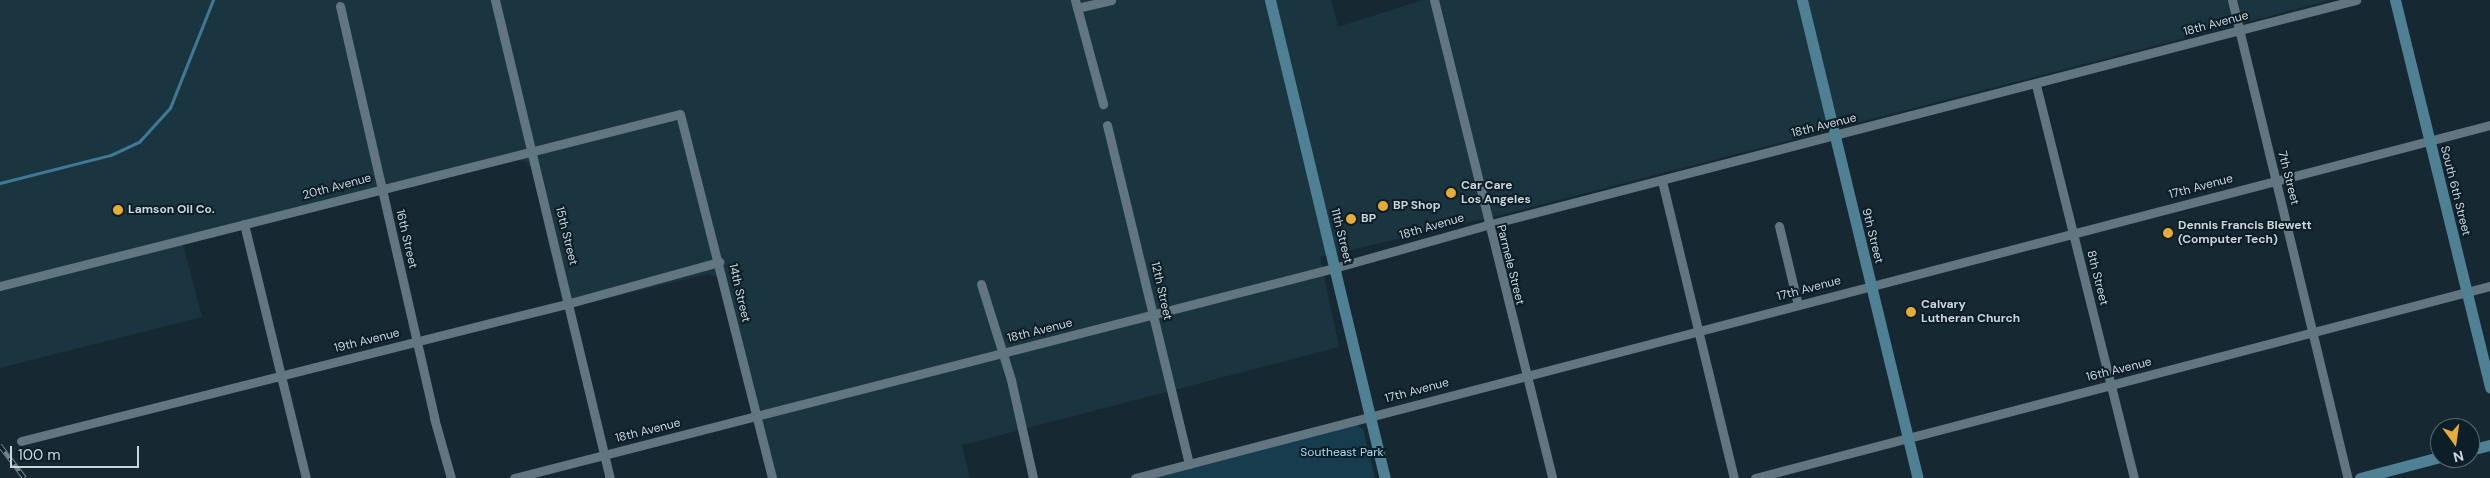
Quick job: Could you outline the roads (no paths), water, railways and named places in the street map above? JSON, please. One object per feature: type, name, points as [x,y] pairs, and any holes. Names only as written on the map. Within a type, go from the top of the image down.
[{"type":"street","name":"15th Street","points":[[495,0],[570,303],[610,478]]},
{"type":"street","points":[[1102,104],[1076,4],[1111,0]]},
{"type":"street","name":"11th Street","points":[[1270,0],[1386,478]]},
{"type":"street","name":"Parmele Street","points":[[1434,0],[1487,225],[1552,478]]},
{"type":"street","name":"9th Street","points":[[1802,0],[1833,136],[1918,478]]},
{"type":"street","name":"7th Street","points":[[2232,0],[2348,478]]},
{"type":"street","name":"18th Avenue","points":[[514,478],[1334,268],[1487,225],[2036,85],[2356,0]]},
{"type":"street","name":"South 6th Street","points":[[2395,0],[2490,388]]},
{"type":"street","name":"16th Street","points":[[340,6],[381,188],[451,478]]},
{"type":"street","name":"8th Street","points":[[2036,85],[2134,478]]},
{"type":"street","name":"20th Avenue","points":[[0,286],[381,188],[680,114]]},
{"type":"street","name":"14th Street","points":[[680,114],[719,262],[772,478]]},
{"type":"street","name":"12th Street","points":[[1106,125],[1189,464]]},
{"type":"street","name":"17th Avenue","points":[[1135,478],[2490,125]]},
{"type":"street","points":[[1662,181],[1734,478]]},
{"type":"street","points":[[244,224],[306,478]]},
{"type":"street","points":[[1779,226],[1798,305]]},
{"type":"street","name":"19th Avenue","points":[[21,441],[570,303],[719,262]]},
{"type":"street","points":[[981,284],[1003,353],[1033,478]]},
{"type":"street","name":"16th Avenue","points":[[1755,478],[2490,286]]},
{"type":"street","points":[[2360,478],[2430,460]]},
{"type":"waterway","points":[[0,183],[111,155],[139,142],[170,108],[213,0]]},
{"type":"railway","points":[[0,445],[25,478]]},
{"type":"place","name":"Car Care Los Angeles","points":[[1451,193]]},
{"type":"place","name":"BP Shop","points":[[1383,206]]},
{"type":"place","name":"Lamson Oil Co.","points":[[118,210]]},
{"type":"place","name":"BP","points":[[1351,219]]},
{"type":"place","name":"Dennis Francis Blewett (Computer Tech)","points":[[2168,233]]},
{"type":"place","name":"Calvary Lutheran Church","points":[[1911,312]]},
{"type":"park label","name":"Southeast Park","points":[[1342,453]]}]
